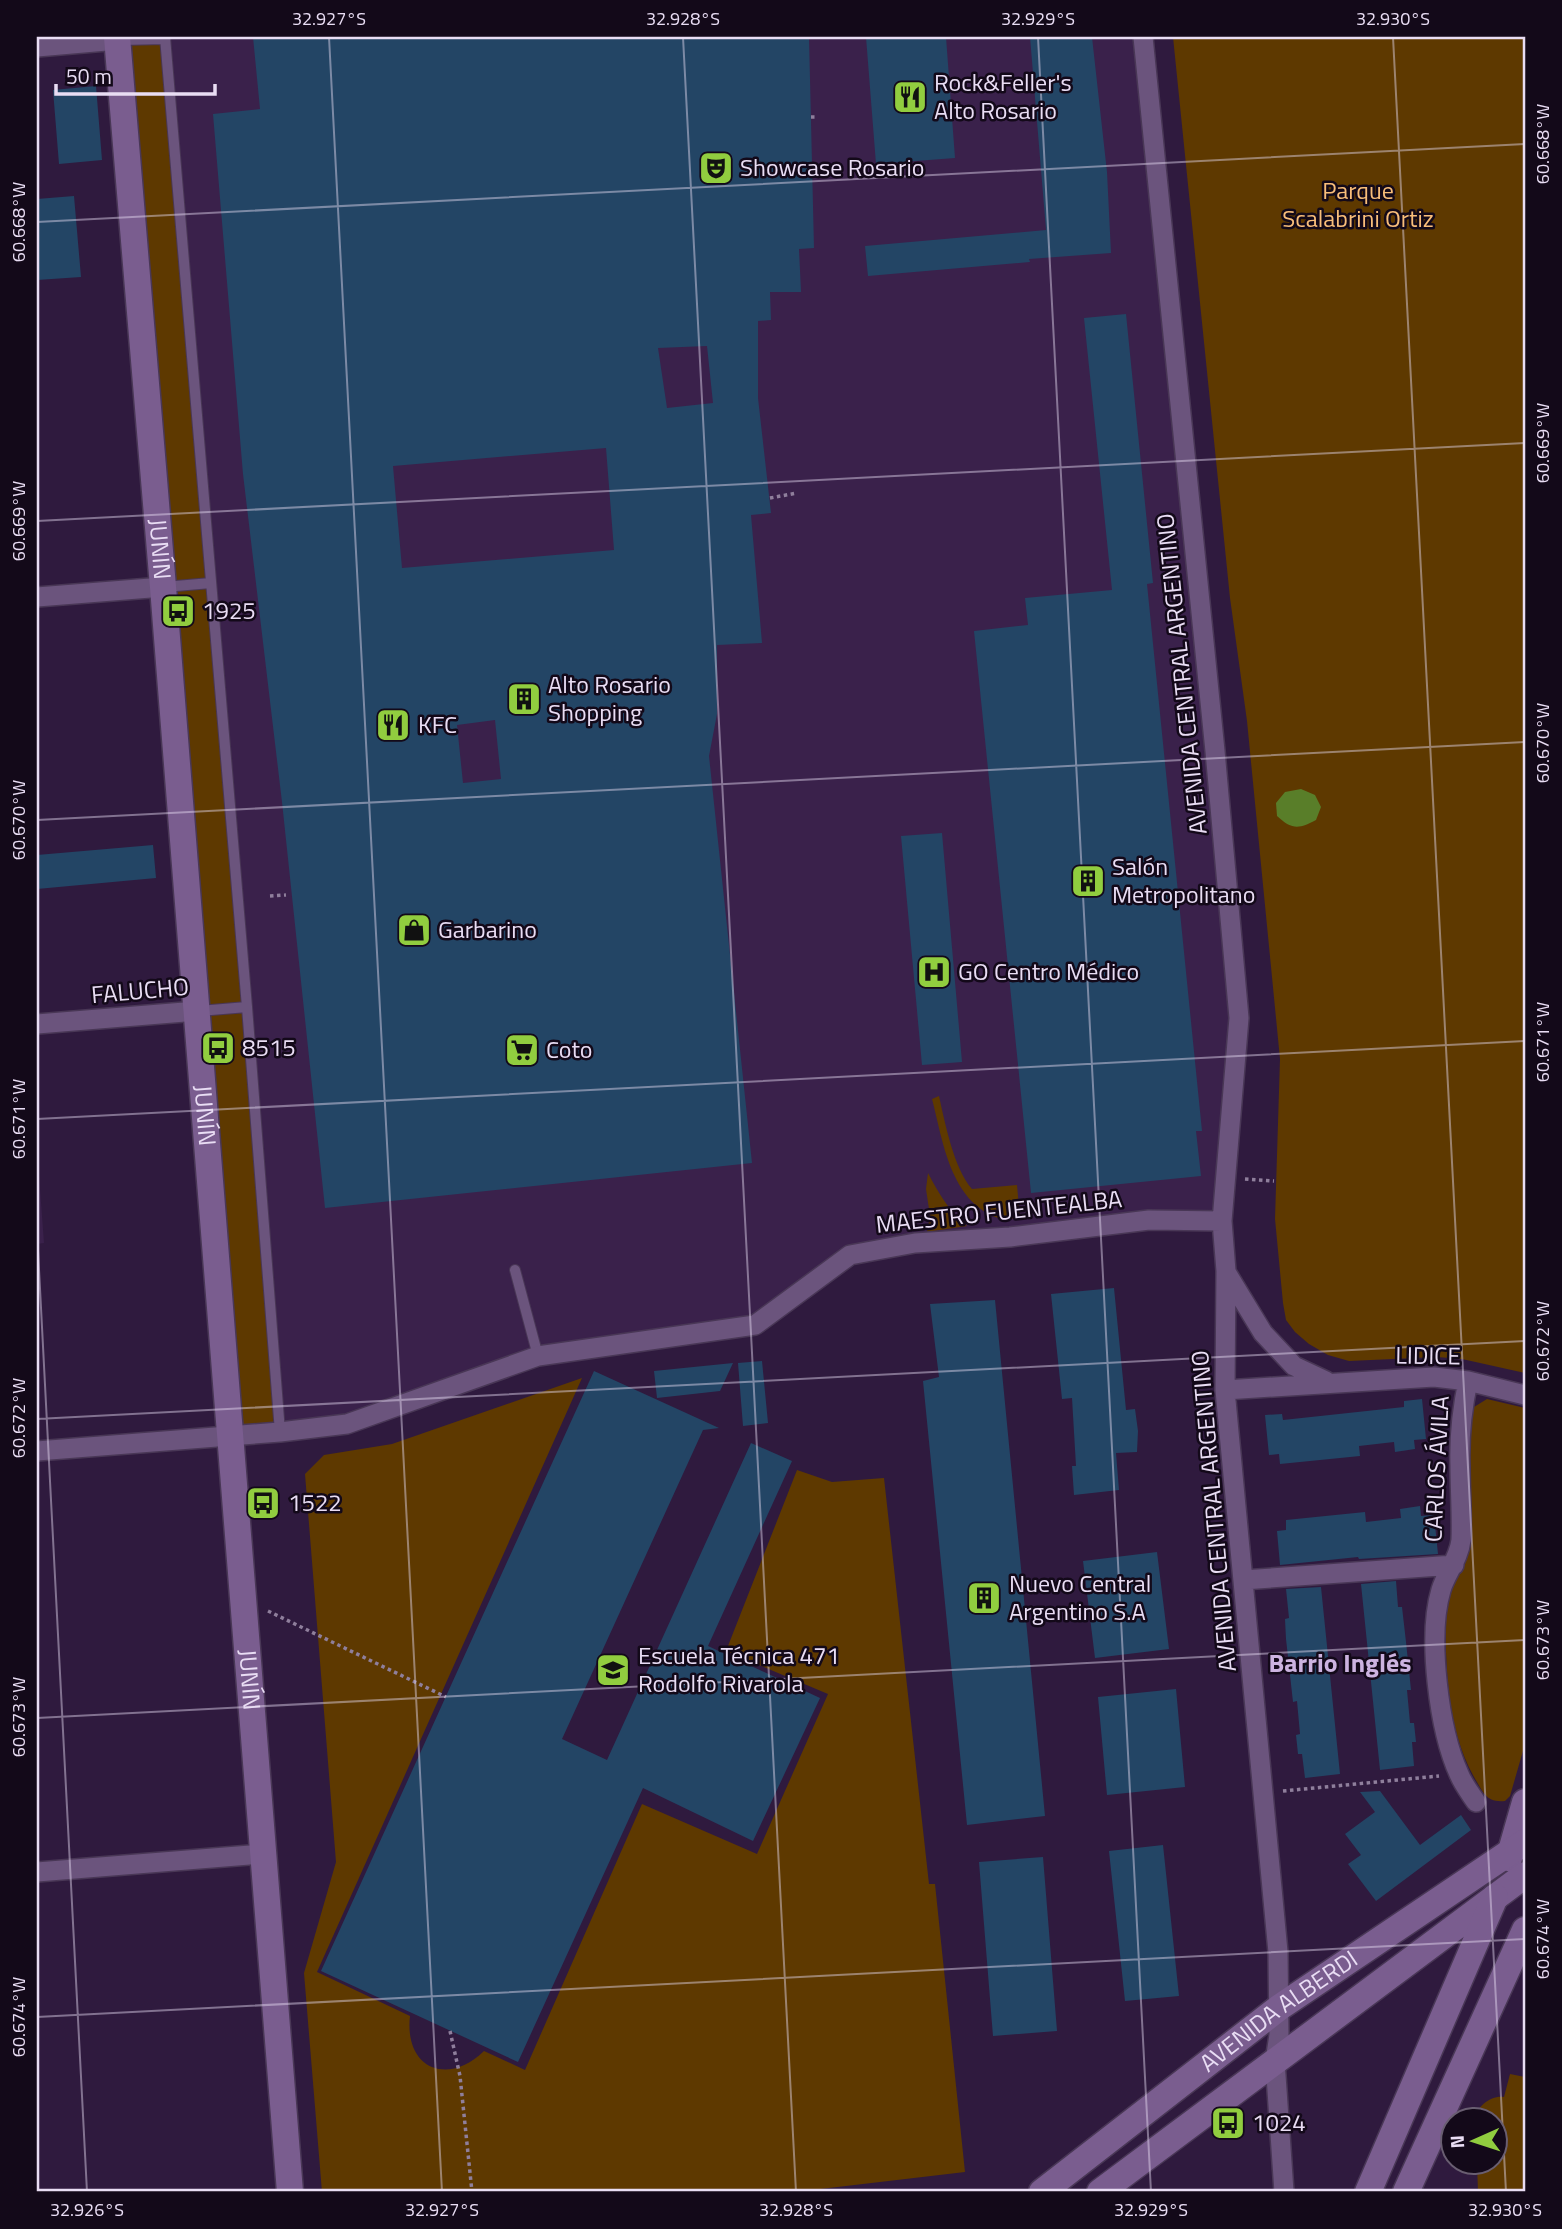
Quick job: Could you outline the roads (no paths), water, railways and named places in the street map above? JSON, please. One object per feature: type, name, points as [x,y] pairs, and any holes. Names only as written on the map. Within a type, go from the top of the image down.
[{"type":"main road","name":"JUNÍN","points":[[117,39],[290,2192]]},
{"type":"main road","points":[[1368,2192],[1518,1848],[1525,1802]]},
{"type":"main road","name":"AVENIDA ALBERDI","points":[[1042,2192],[1280,2007],[1518,1848]]},
{"type":"main road","name":"AVENIDA ALBERDI","points":[[1100,2192],[1525,1875]]},
{"type":"main road","points":[[1406,2192],[1525,1930]]},
{"type":"street","name":"AVENIDA CENTRAL ARGENTINO","points":[[1143,37],[1214,738],[1239,1018],[1222,1221],[1226,1271],[1225,1390],[1278,1952],[1280,2007],[1275,2061],[1284,2192]]},
{"type":"street","points":[[37,47],[117,39]]},
{"type":"street","points":[[37,597],[163,587]]},
{"type":"street","name":"FALUCHO","points":[[37,1024],[197,1011]]},
{"type":"street","name":"MAESTRO FUENTEALBA","points":[[37,1451],[280,1432],[347,1424],[538,1356],[755,1325],[850,1255],[915,1243],[1010,1237],[1149,1220],[1222,1221]]},
{"type":"street","name":"LIDICE","points":[[1226,1271],[1263,1333],[1294,1366],[1329,1382]]},
{"type":"street","name":"LIDICE","points":[[1225,1390],[1434,1377],[1468,1381],[1525,1395]]},
{"type":"street","name":"CARLOS ÁVILA","points":[[1468,1381],[1461,1411],[1461,1544],[1454,1565],[1441,1589],[1435,1652],[1439,1696],[1447,1735],[1459,1774],[1476,1801]]},
{"type":"street","points":[[1243,1580],[1454,1565]]},
{"type":"street","points":[[37,1872],[263,1854]]},
{"type":"lane","points":[[117,39],[165,38]]},
{"type":"lane","name":"JUNÍN","points":[[165,38],[280,1432]]},
{"type":"lane","points":[[163,587],[211,583]]},
{"type":"lane","name":"FALUCHO","points":[[197,1011],[247,1007]]},
{"type":"lane","points":[[515,1270],[538,1356]]},
{"type":"place","name":"Rock&Feller's Alto Rosario","points":[[910,97]]},
{"type":"place","name":"Showcase Rosario","points":[[716,168]]},
{"type":"place","name":"1925","points":[[178,611]]},
{"type":"place","name":"Alto Rosario Shopping","points":[[524,699]]},
{"type":"place","name":"KFC","points":[[393,725]]},
{"type":"place","name":"Salón Metropolitano","points":[[1088,881]]},
{"type":"place","name":"Garbarino","points":[[414,930]]},
{"type":"place","name":"GO Centro Médico","points":[[934,972]]},
{"type":"place","name":"8515","points":[[218,1048]]},
{"type":"place","name":"Coto","points":[[522,1050]]},
{"type":"place","name":"1522","points":[[263,1503]]},
{"type":"place","name":"Nuevo Central Argentino S.A","points":[[984,1598]]},
{"type":"place","name":"Escuela Técnica 471 Rodolfo Rivarola","points":[[613,1670]]},
{"type":"place","name":"1024","points":[[1228,2123]]},
{"type":"district","name":"Barrio Inglés","points":[[1340,1663]]},
{"type":"park label","name":"Parque Scalabrini Ortiz","points":[[1358,205]]}]
